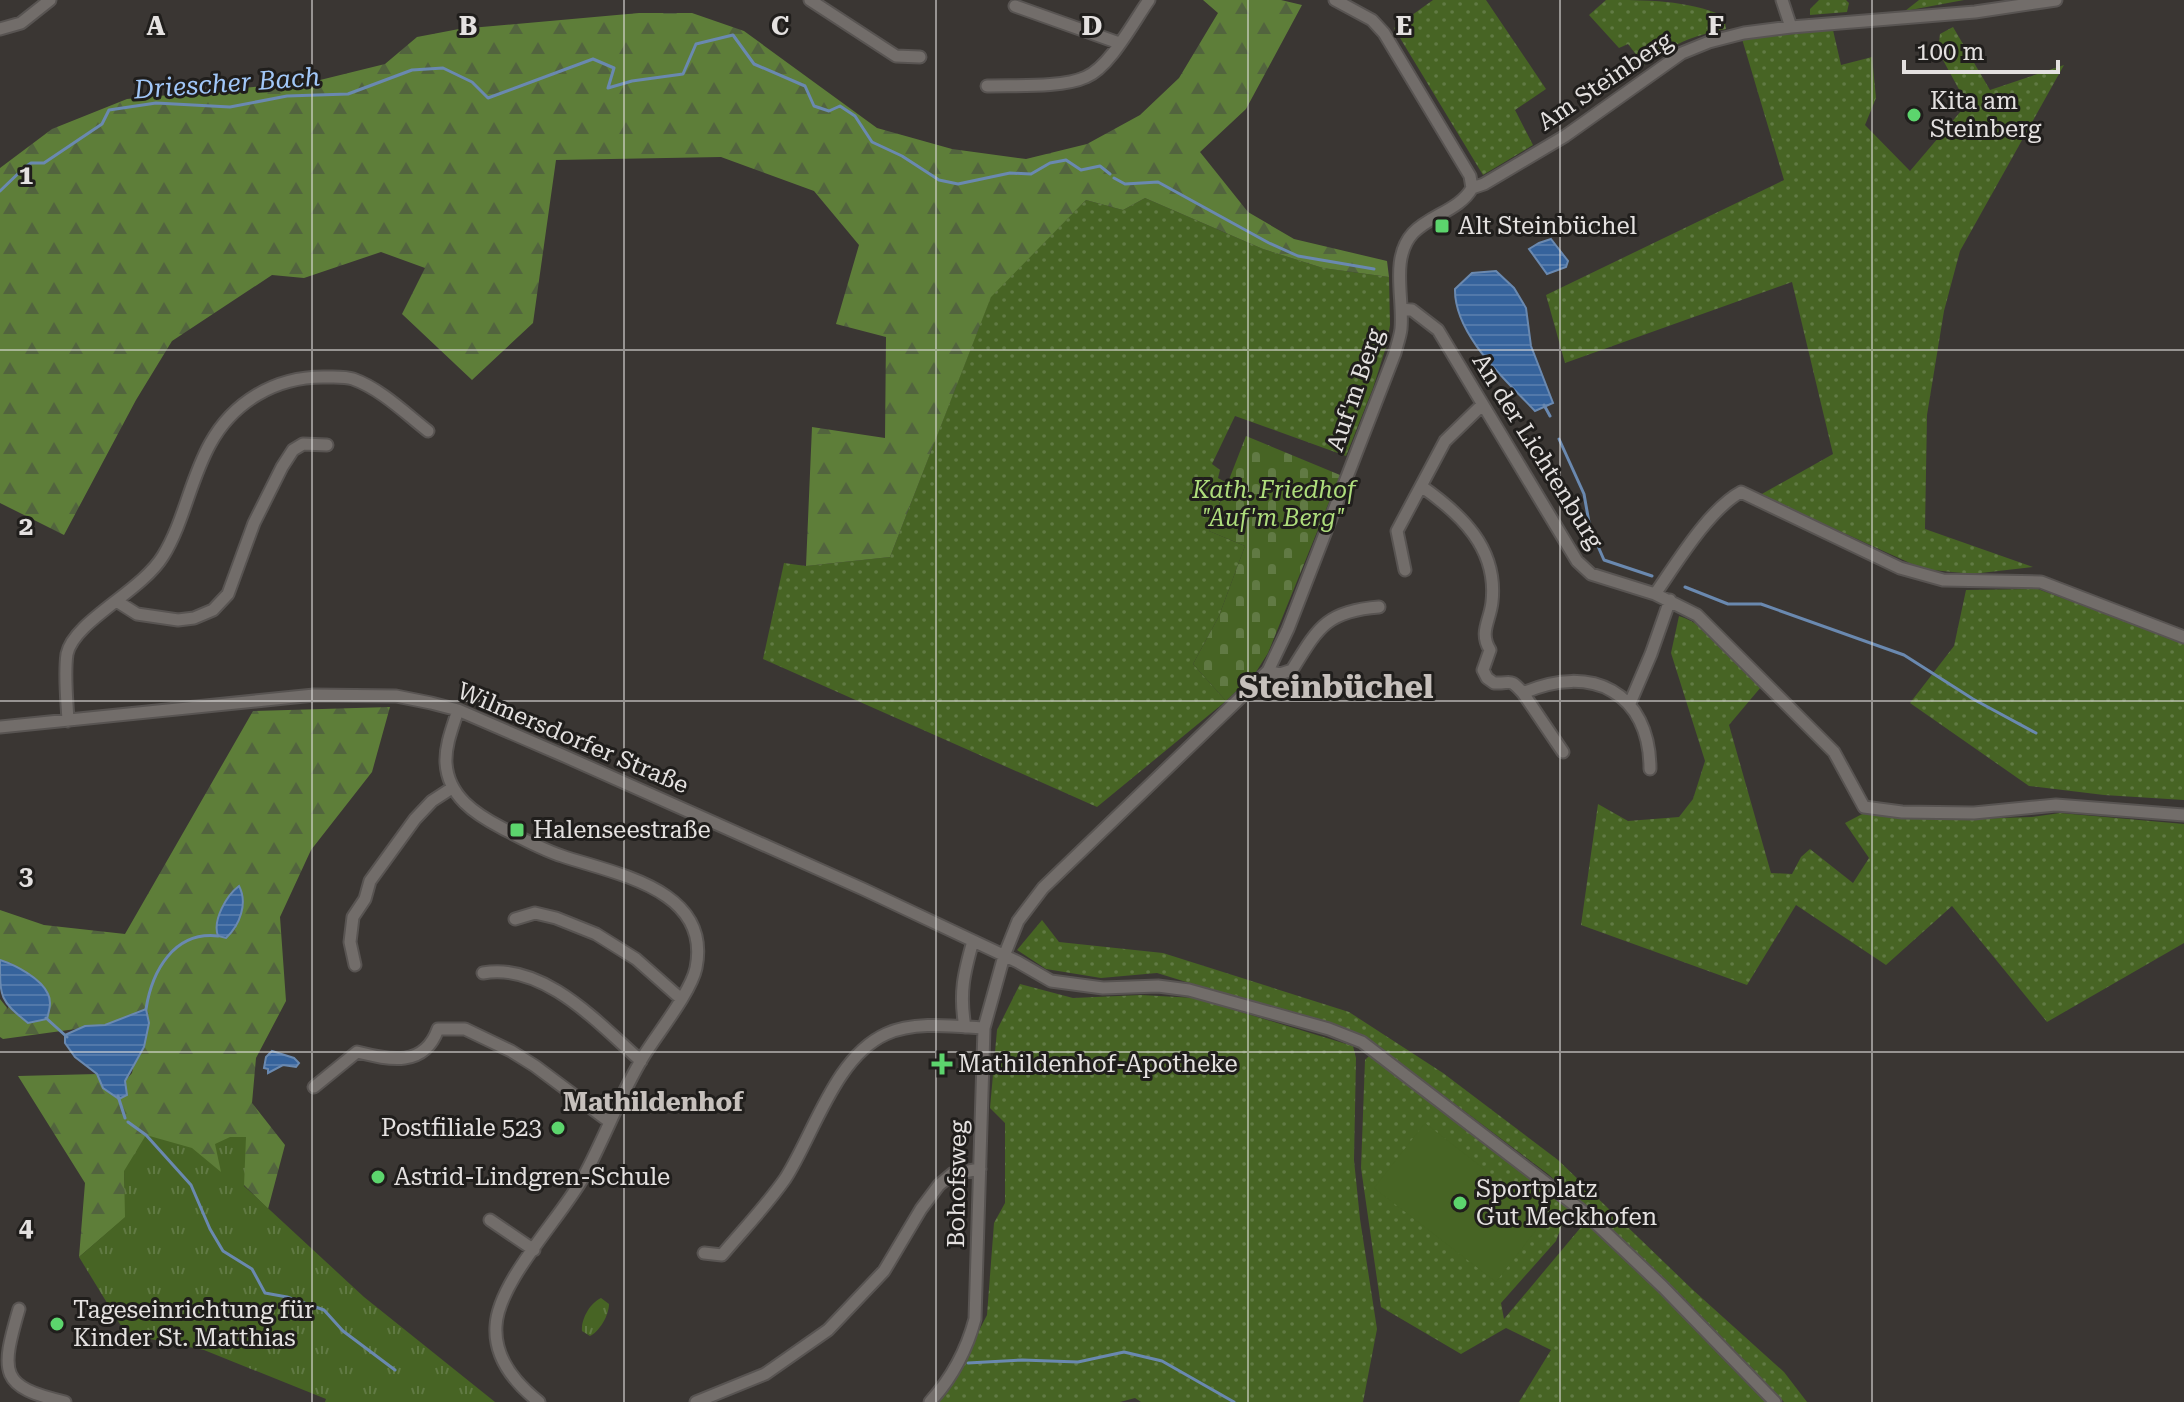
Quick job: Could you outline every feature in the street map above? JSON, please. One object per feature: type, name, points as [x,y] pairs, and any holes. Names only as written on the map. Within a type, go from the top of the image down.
[{"type":"street","points":[[0,29],[21,23],[50,0]]},
{"type":"street","points":[[810,0],[896,56],[920,57]]},
{"type":"street","points":[[987,86],[1059,83],[1085,78],[1098,70],[1149,0]]},
{"type":"street","points":[[1335,0],[1372,20],[1384,33],[1470,176],[1472,188]]},
{"type":"street","points":[[1782,0],[1791,27]]},
{"type":"street","name":"Am Steinberg","points":[[1472,188],[1565,136],[1682,53],[1709,42],[1744,33],[1791,27],[2056,0]]},
{"type":"street","points":[[1015,6],[1119,43]]},
{"type":"street","name":"Auf'm Berg","points":[[1004,956],[1018,921],[1043,888],[1268,671],[1288,629],[1395,353],[1401,329],[1400,266],[1403,253],[1411,236],[1464,199],[1472,188]]},
{"type":"street","name":"An der Lichtenburg","points":[[1401,309],[1412,310],[1438,330],[1577,561],[1591,574],[1655,594],[1697,615],[1834,752],[1861,802],[1870,810],[1974,813],[2056,805],[2184,815]]},
{"type":"street","points":[[68,721],[67,657],[73,638],[146,578],[163,556],[216,434],[241,405],[258,393],[295,378],[352,378],[384,397],[428,431]]},
{"type":"street","points":[[1405,570],[1397,531],[1445,441],[1482,405]]},
{"type":"street","points":[[118,602],[137,614],[178,620],[194,618],[213,610],[228,594],[254,523],[289,454],[303,444],[327,445]]},
{"type":"street","points":[[1421,486],[1452,507],[1475,535],[1488,558],[1492,601],[1484,640],[1490,650],[1483,670],[1487,678],[1494,683],[1514,682],[1563,752]]},
{"type":"street","points":[[1655,594],[1706,525],[1727,501],[1741,492],[1913,572],[1943,580],[2041,582],[2184,637]]},
{"type":"street","points":[[1630,703],[1670,600]]},
{"type":"street","name":"Auf'm Berg","points":[[1268,671],[1280,674],[1292,670],[1314,634],[1339,615],[1354,609],[1379,607]]},
{"type":"street","points":[[1523,693],[1551,683],[1601,685],[1630,703],[1641,721],[1650,769]]},
{"type":"street","name":"Wilmersdorfer Straße","points":[[0,727],[314,695],[396,696],[458,710],[863,889],[1051,981],[1103,988],[1158,986],[1189,990],[1329,1029],[1362,1042],[1585,1213],[1645,1269],[1775,1402]]},
{"type":"street","points":[[458,710],[446,762],[452,788],[467,806],[489,822],[558,855],[649,885],[676,903],[691,926],[697,952],[693,977],[641,1061],[583,1177],[503,1295],[498,1309],[496,1334],[507,1369],[539,1402]]},
{"type":"street","points":[[355,965],[350,942],[353,917],[365,899],[370,881],[415,819],[432,801],[452,788]]},
{"type":"street","points":[[515,919],[535,913],[596,934],[636,959],[680,998]]},
{"type":"street","points":[[965,1027],[960,998],[973,941]]},
{"type":"street","name":"Bohofsweg","points":[[930,1402],[941,1390],[969,1341],[975,1319],[984,1028],[1004,956]]},
{"type":"street","points":[[483,973],[500,970],[531,978],[577,1006],[641,1061]]},
{"type":"street","points":[[704,1253],[722,1255],[767,1203],[803,1148],[846,1070],[870,1043],[898,1029],[984,1028]]},
{"type":"street","points":[[314,1087],[357,1052],[390,1060],[403,1059],[417,1055],[434,1041],[438,1029],[465,1029],[535,1066],[610,1122]]},
{"type":"street","points":[[696,1402],[765,1374],[828,1330],[884,1271],[939,1185],[959,1171],[980,1169]]},
{"type":"street","points":[[490,1220],[534,1250]]},
{"type":"street","points":[[19,1309],[2,1359],[8,1378],[29,1395],[65,1402]]},
{"type":"green space","points":[[1203,0],[1281,0],[1302,5],[1246,109],[1200,152],[1248,212],[1294,239],[1387,261],[1389,277],[1323,268],[1263,249],[1145,198],[1123,210],[1086,200],[991,297],[890,557],[806,566],[812,427],[885,438],[886,337],[836,324],[859,245],[814,191],[721,157],[556,160],[533,323],[472,380],[402,314],[425,268],[381,252],[304,278],[272,275],[172,341],[136,400],[64,535],[0,503],[0,168],[52,129],[127,99],[316,81],[385,64],[417,37],[459,29],[639,13],[692,13],[744,31],[877,128],[952,149],[1026,159],[1087,144],[1140,115],[1179,78],[1218,13]]},
{"type":"green space","points":[[1433,0],[1486,0],[1546,89],[1515,110],[1533,145],[1483,175],[1394,28]]},
{"type":"green space","points":[[1606,0],[1651,1],[1696,7],[1724,16],[1726,29],[1683,42],[1644,65],[1628,44],[1619,48],[1589,15]]},
{"type":"green space","points":[[1819,0],[1846,0],[1849,3],[1847,12],[1810,15],[1810,9]]},
{"type":"green space","points":[[1919,0],[1964,0],[1905,11]]},
{"type":"green space","points":[[1953,27],[1990,90],[2064,65],[1960,251],[1944,311],[1927,415],[1925,529],[2033,567],[1972,574],[1923,569],[1760,495],[1833,454],[1792,282],[1565,363],[1546,295],[1784,180],[1742,39],[1833,30],[1841,65],[1872,57],[1876,98],[1865,125],[1910,171],[1967,104],[1938,51],[1940,34]]},
{"type":"green space","points":[[1145,198],[1263,249],[1323,268],[1389,277],[1390,325],[1373,388],[1346,456],[1235,416],[1212,464],[1220,470],[1218,478],[1227,483],[1209,531],[1245,546],[1219,616],[1193,664],[1226,701],[1097,807],[763,659],[784,563],[806,566],[890,557],[991,296],[1086,200],[1123,210]]},
{"type":"green space","name":"Kath. Friedhof \"Auf'm Berg\"","points":[[1246,436],[1340,475],[1268,653],[1256,672],[1226,701],[1193,664],[1219,616],[1245,546],[1209,531]]},
{"type":"green space","points":[[2038,589],[2184,643],[2184,800],[2029,786],[1910,703],[1954,646],[1966,590]]},
{"type":"green space","points":[[1679,616],[1713,637],[1761,687],[1729,725],[1771,873],[1792,874],[1801,857],[1810,849],[1853,883],[1869,858],[1845,823],[1864,813],[1941,820],[2060,813],[2184,824],[2184,943],[2047,1022],[1952,906],[1886,965],[1796,905],[1747,985],[1581,925],[1598,804],[1628,821],[1679,817],[1693,799],[1705,761],[1671,653]]},
{"type":"green space","points":[[390,707],[372,772],[311,850],[280,917],[286,1001],[256,1058],[252,1103],[285,1145],[268,1209],[244,1185],[222,1173],[124,1171],[126,1217],[79,1257],[85,1183],[18,1076],[97,1074],[103,1088],[119,1098],[125,1081],[132,1073],[146,1010],[105,1025],[0,1037],[0,999],[8,1009],[12,964],[0,960],[0,910],[44,925],[125,934],[253,711]],"holes":[[[243,894],[243,905],[235,929],[219,916],[230,895]]]},
{"type":"green space","points":[[1042,920],[1059,942],[1163,953],[1349,1012],[1443,1073],[1558,1160],[1693,1290],[1784,1372],[1807,1402],[1784,1402],[1684,1298],[1548,1174],[1366,1037],[1157,973],[1101,978],[1046,969],[1017,950]]},
{"type":"green space","points":[[1020,984],[1073,998],[1141,995],[1195,998],[1353,1046],[1356,1058],[1354,1160],[1377,1329],[1363,1402],[1141,1402],[1135,1398],[1120,1402],[939,1402],[948,1391],[987,1315],[994,1223],[1005,1203],[1005,1123],[990,1108],[997,1030]]},
{"type":"green space","points":[[1369,1056],[1568,1208],[1556,1241],[1501,1303],[1504,1319],[1587,1220],[1768,1402],[1519,1402],[1551,1350],[1506,1328],[1461,1354],[1381,1307],[1361,1168],[1365,1060]]},
{"type":"green space","name":"Sportplatz Gut Meckhofen","points":[[1425,1123],[1546,1217],[1496,1282],[1374,1188]]},
{"type":"green space","points":[[146,1135],[192,1148],[221,1172],[215,1144],[230,1137],[246,1137],[244,1186],[364,1297],[495,1402],[325,1402],[326,1399],[204,1350],[126,1334],[79,1257],[125,1217],[124,1171]]},
{"type":"green space","points":[[601,1298],[609,1304],[607,1313],[600,1327],[590,1336],[582,1331],[583,1321],[590,1307]]},
{"type":"water","points":[[1551,239],[1568,261],[1566,267],[1547,274],[1529,249]]},
{"type":"water","points":[[1496,271],[1514,288],[1526,308],[1531,346],[1553,403],[1535,411],[1472,340],[1457,306],[1455,289],[1472,273]]},
{"type":"water","points":[[239,886],[243,906],[239,920],[226,938],[218,936],[217,923],[222,908]]},
{"type":"water","points":[[0,960],[27,973],[45,988],[50,1000],[47,1019],[28,1023],[7,1003],[1,991]]},
{"type":"water","points":[[146,1009],[149,1023],[144,1047],[125,1081],[127,1095],[119,1099],[103,1088],[97,1074],[75,1057],[65,1043],[65,1035],[85,1026],[105,1025]]},
{"type":"water","points":[[272,1051],[294,1058],[299,1063],[296,1067],[283,1065],[268,1073],[268,1069],[264,1068],[266,1057]]},
{"type":"waterway","name":"Driescher Bach","points":[[0,191],[31,163],[44,163],[102,124],[109,110],[156,103],[230,107],[287,96],[348,94],[412,70],[443,68],[472,82],[488,98],[593,59],[614,68],[608,88],[632,81],[683,74],[696,44],[733,35],[754,64],[805,86],[814,106],[829,111],[840,106],[855,116],[872,142],[902,156],[939,180],[958,184],[1010,173],[1031,174],[1050,163],[1066,160],[1081,170],[1100,166],[1110,174]]},
{"type":"waterway","name":"Driescher Bach","points":[[1114,178],[1125,184],[1158,182],[1298,256],[1374,269]]},
{"type":"waterway","name":"Driescher Bach","points":[[1544,405],[1550,416]]},
{"type":"waterway","name":"Driescher Bach","points":[[1559,439],[1584,494],[1590,528],[1604,560],[1652,576]]},
{"type":"waterway","name":"Driescher Bach","points":[[1685,587],[1728,604],[1761,604],[1904,655],[1973,699],[2036,733]]},
{"type":"waterway","points":[[146,1009],[154,981],[168,956],[189,940],[218,936]]},
{"type":"waterway","points":[[46,1018],[67,1037]]},
{"type":"waterway","points":[[118,1096],[125,1118]]},
{"type":"waterway","points":[[128,1122],[146,1135],[191,1185],[223,1251],[252,1269],[265,1293],[324,1310],[343,1331],[395,1370]]},
{"type":"waterway","points":[[968,1363],[1022,1360],[1078,1362],[1124,1352],[1162,1361],[1234,1402]]},
{"type":"place","name":"Kita am Steinberg","points":[[1914,115]]},
{"type":"place","name":"Alt Steinbüchel","points":[[1442,226]]},
{"type":"place","name":"Halenseestraße","points":[[517,830]]},
{"type":"place","name":"Mathildenhof-Apotheke","points":[[942,1064]]},
{"type":"place","name":"Postfiliale 523","points":[[558,1128]]},
{"type":"place","name":"Astrid-Lindgren-Schule","points":[[378,1177]]},
{"type":"place","name":"Sportplatz Gut Meckhofen","points":[[1460,1203]]},
{"type":"place","name":"Tageseinrichtung für Kinder St. Matthias","points":[[57,1324]]},
{"type":"district","name":"Steinbüchel","points":[[1336,687]]},
{"type":"district","name":"Mathildenhof","points":[[653,1102]]}]
